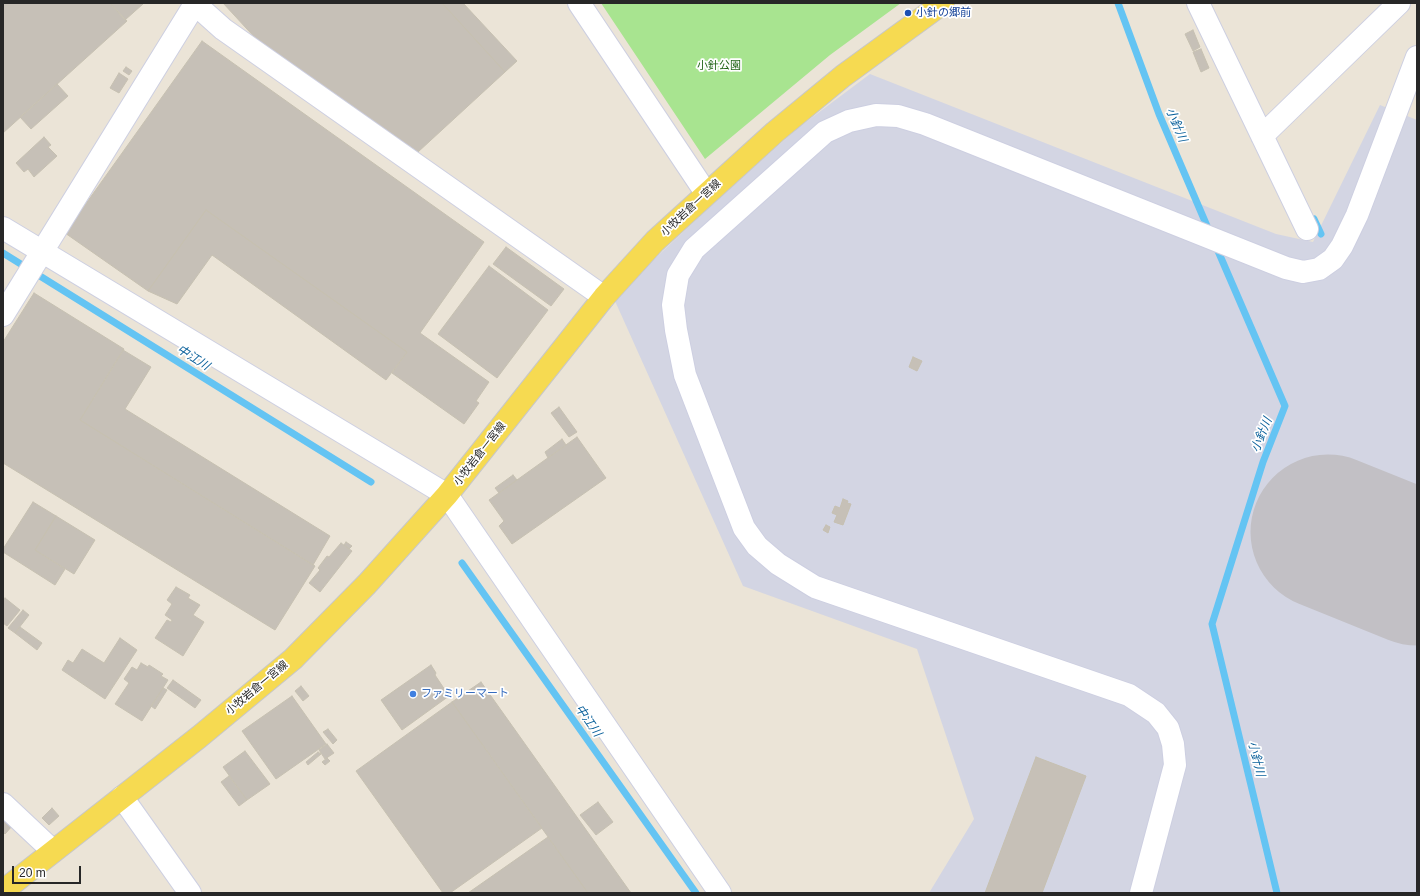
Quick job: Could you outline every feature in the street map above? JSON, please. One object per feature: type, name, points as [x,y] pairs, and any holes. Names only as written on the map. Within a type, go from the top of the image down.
[{"type":"main road","name":"小牧岩倉一宮線","points":[[3,891],[199,737],[293,659],[367,584],[447,495],[604,297],[655,241],[706,193],[775,132],[844,76],[943,3]]},
{"type":"street","points":[[579,3],[706,193]]},
{"type":"street","points":[[1198,3],[1267,130],[1307,230]]},
{"type":"street","points":[[1267,130],[1399,3]]},
{"type":"street","points":[[3,315],[197,4],[223,28],[604,297]]},
{"type":"street","points":[[1141,893],[1175,765],[1173,744],[1168,728],[1156,713],[1129,695],[815,587],[778,564],[757,546],[744,528],[685,375],[676,330],[673,305],[678,275],[694,249],[825,132],[849,121],[876,115],[898,116],[926,124],[1286,268],[1303,272],[1319,268],[1333,259],[1342,246],[1357,215],[1417,57]]},
{"type":"street","points":[[3,228],[40,255],[447,495],[720,893]]},
{"type":"street","points":[[122,797],[190,893]]},
{"type":"street","points":[[3,804],[53,851]]},
{"type":"shaded area","points":[[870,74],[1276,234],[1313,242],[1380,105],[1417,120],[1417,893],[929,893],[974,819],[917,649],[743,586],[615,301],[649,264],[726,192],[798,128]]},
{"type":"green space","name":"小針公園","points":[[601,3],[901,3],[830,55],[705,159]]},
{"type":"building","points":[[3,3],[110,3],[127,21],[3,133]]},
{"type":"building","points":[[110,3],[142,3],[143,4],[125,20]]},
{"type":"building","points":[[223,3],[442,3],[505,72],[418,152],[258,41]]},
{"type":"building","points":[[442,3],[463,3],[517,61],[505,72]]},
{"type":"building","points":[[1193,30],[1200,47],[1193,51],[1185,34]]},
{"type":"building","points":[[202,41],[484,242],[420,333],[489,382],[476,401],[479,403],[464,424],[392,373],[407,352],[206,210],[148,291],[65,233]]},
{"type":"building","points":[[1201,49],[1209,68],[1201,72],[1193,52]]},
{"type":"building","points":[[126,67],[132,71],[129,75],[123,71]]},
{"type":"building","points":[[119,73],[128,79],[119,93],[110,88]]},
{"type":"building","points":[[57,84],[68,96],[31,129],[20,117]]},
{"type":"building","points":[[44,137],[51,145],[48,147],[57,156],[34,177],[28,169],[24,172],[16,163]]},
{"type":"building","points":[[206,210],[407,352],[386,380],[212,255],[177,304],[148,291]]},
{"type":"building","points":[[506,247],[564,289],[551,306],[493,264]]},
{"type":"building","points":[[489,266],[548,310],[497,378],[438,334]]},
{"type":"building","points":[[34,293],[124,349],[80,420],[315,566],[275,630],[3,463],[3,342]]},
{"type":"building","points":[[123,350],[151,367],[125,409],[330,536],[313,565],[80,420]]},
{"type":"building","points":[[913,357],[922,361],[917,371],[909,367]]},
{"type":"building","points":[[559,407],[577,432],[569,437],[551,413]]},
{"type":"building","points":[[577,437],[606,478],[512,544],[499,526],[504,521],[489,500]]},
{"type":"building","points":[[562,439],[566,445],[548,458],[545,452]]},
{"type":"building","points":[[513,475],[517,480],[499,493],[495,488]]},
{"type":"building","points":[[843,499],[848,501],[847,503],[851,504],[843,525],[834,522],[837,515],[832,513],[835,506],[840,508]]},
{"type":"building","points":[[33,502],[56,516],[35,550],[65,569],[55,585],[3,552],[3,549]]},
{"type":"building","points":[[56,516],[95,540],[74,574],[35,550]]},
{"type":"building","points":[[826,525],[830,527],[828,533],[823,530]]},
{"type":"building","points":[[346,542],[352,546],[349,549],[344,545]]},
{"type":"building","points":[[341,543],[352,551],[320,592],[309,583],[320,570],[318,568],[327,556],[329,557]]},
{"type":"building","points":[[176,587],[190,595],[188,598],[200,605],[193,615],[204,622],[183,656],[155,638],[167,620],[171,622],[172,620],[165,615],[172,604],[167,600]]},
{"type":"building","points":[[5,598],[20,610],[7,626],[3,623],[3,601]]},
{"type":"building","points":[[23,610],[29,615],[15,633],[8,628]]},
{"type":"building","points":[[20,627],[42,643],[37,650],[15,633]]},
{"type":"building","points":[[120,638],[137,650],[105,699],[62,670],[68,660],[73,663],[82,649],[104,663]]},
{"type":"building","points":[[141,663],[148,667],[149,665],[163,674],[161,676],[168,680],[142,721],[115,704],[129,683],[124,679],[132,667],[137,670]]},
{"type":"building","points":[[431,665],[436,673],[435,675],[449,696],[402,730],[381,700]]},
{"type":"building","points":[[173,680],[201,700],[195,708],[167,688]]},
{"type":"building","points":[[481,682],[631,893],[588,893],[452,702]]},
{"type":"building","points":[[301,686],[309,696],[303,701],[295,691]]},
{"type":"building","points":[[163,688],[167,690],[155,709],[151,706]]},
{"type":"building","points":[[292,696],[326,744],[276,779],[242,731]]},
{"type":"building","points":[[452,702],[542,828],[450,893],[443,893],[356,771]]},
{"type":"building","points":[[328,729],[337,740],[333,744],[323,732]]},
{"type":"building","points":[[327,744],[334,753],[325,759],[319,750]]},
{"type":"building","points":[[245,751],[270,784],[247,800],[223,767]]},
{"type":"building","points":[[318,752],[321,754],[308,765],[306,762]]},
{"type":"building","points":[[1036,757],[1086,776],[1042,893],[985,893]]},
{"type":"building","points":[[327,758],[330,761],[325,765],[322,762]]},
{"type":"building","points":[[229,776],[247,800],[239,806],[221,782]]},
{"type":"building","points":[[598,802],[613,822],[596,835],[580,815]]},
{"type":"building","points":[[52,808],[59,816],[49,825],[42,818]]},
{"type":"building","points":[[3,816],[13,825],[5,834],[3,832]]},
{"type":"building","points":[[548,837],[588,893],[468,893]]},
{"type":"waterway","name":"小針川","points":[[1118,3],[1159,114],[1210,233]]},
{"type":"waterway","points":[[1314,219],[1321,234]]},
{"type":"waterway","name":"小針川","points":[[1215,244],[1285,406],[1263,462],[1212,624],[1277,893]]},
{"type":"waterway","name":"中江川","points":[[3,253],[371,482]]},
{"type":"waterway","name":"中江川","points":[[462,563],[696,893]]},
{"type":"runway","points":[[1328,532],[1417,568]]},
{"type":"place","name":"小針の郷前","points":[[908,13]]},
{"type":"place","name":"ファミリーマート","points":[[413,694]]}]
